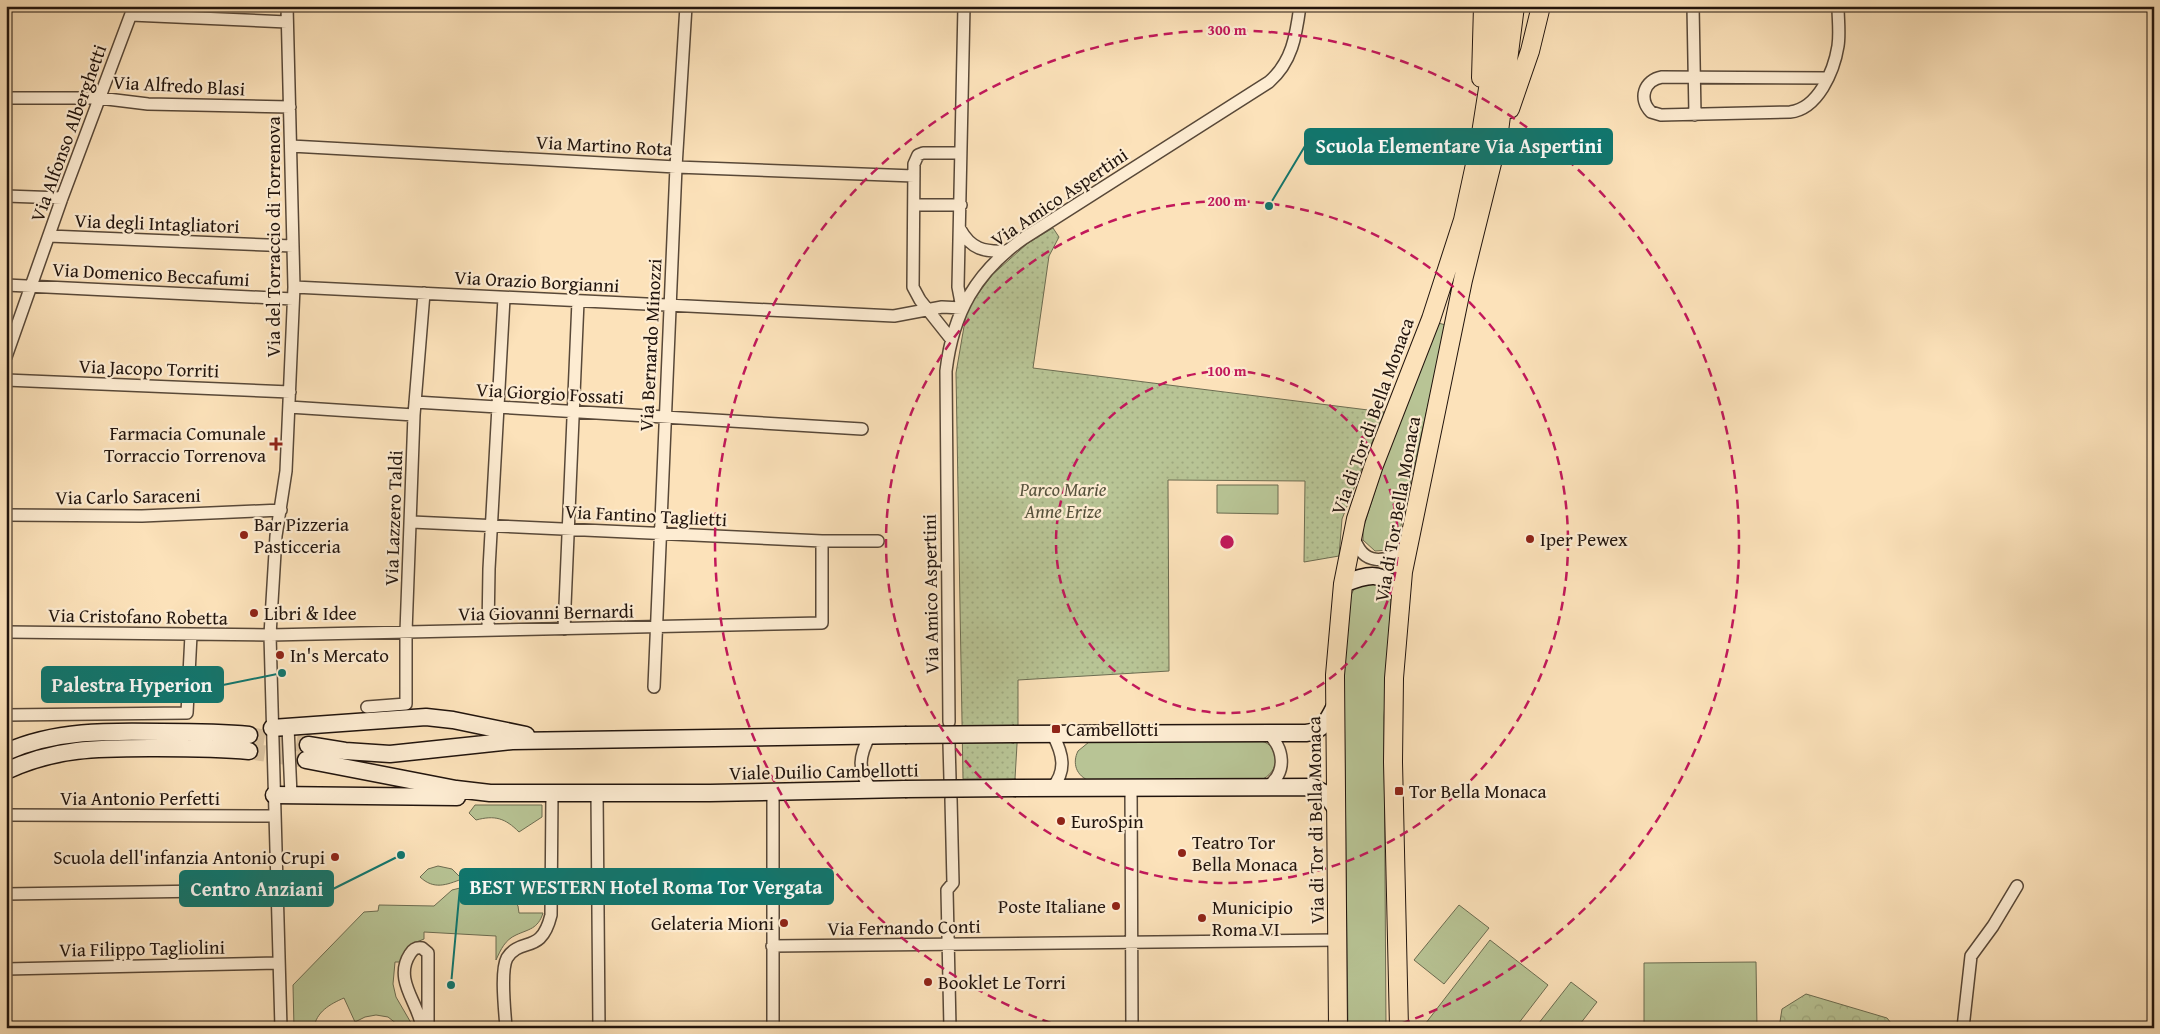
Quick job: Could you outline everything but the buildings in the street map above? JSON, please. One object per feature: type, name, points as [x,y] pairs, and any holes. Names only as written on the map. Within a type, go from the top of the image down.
[{"type":"main road","points":[[1479,146],[1483,6]]},
{"type":"main road","name":"Via di Tor di Bella Monaca","points":[[1338,1028],[1335,706],[1336,644],[1343,584],[1353,532],[1374,465],[1431,319],[1463,220],[1479,146],[1501,6]]},
{"type":"main road","name":"Via di Tor Bella Monaca","points":[[1399,1028],[1393,762],[1394,678],[1401,593],[1407,550],[1463,280],[1498,139],[1515,6]]},
{"type":"main road","points":[[1498,139],[1525,65],[1541,6]]},
{"type":"main road","points":[[1343,584],[1361,577],[1377,575],[1390,582],[1401,593]]},
{"type":"main road","name":"Viale Duilio Cambellotti","points":[[1335,706],[1326,722],[1318,730],[1306,733],[905,735],[497,742],[390,754],[345,751],[307,752],[456,789],[490,793],[1267,787],[1318,788],[1326,794],[1336,809]]},
{"type":"main road","points":[[280,728],[436,718],[553,741]]},
{"type":"main road","points":[[6,752],[40,740],[88,732],[213,732],[249,743],[189,748],[81,749],[35,759],[6,771]]},
{"type":"main road","points":[[274,795],[457,797],[490,793]]},
{"type":"street","name":"Via del Torraccio di Torrenova","points":[[270,636],[272,583],[286,467],[294,293],[287,6]]},
{"type":"street","name":"Via Bernardo Minozzi","points":[[654,687],[664,416],[686,6]]},
{"type":"street","points":[[962,308],[958,293],[964,6]]},
{"type":"street","name":"Via Amico Aspertini","points":[[949,722],[946,379],[952,339],[962,308],[980,278],[1005,251],[1269,82],[1282,68],[1290,53],[1295,38],[1300,6]]},
{"type":"street","points":[[1693,6],[1695,115]]},
{"type":"street","points":[[1827,78],[1656,78],[1646,86],[1643,96],[1646,107],[1654,114],[1695,115],[1797,111],[1811,102],[1827,78],[1838,48],[1838,6]]},
{"type":"street","points":[[132,11],[288,22]]},
{"type":"street","name":"Via Alfonso Alberghetti","points":[[6,357],[62,198],[132,11]]},
{"type":"street","name":"Via Alfredo Blasi","points":[[6,98],[99,98],[148,104],[290,107]]},
{"type":"street","name":"Via Martino Rota","points":[[291,146],[676,167],[914,176]]},
{"type":"street","points":[[952,339],[913,287],[914,176],[916,159],[923,153],[960,153]]},
{"type":"street","points":[[6,196],[62,198]]},
{"type":"street","points":[[915,205],[961,205]]},
{"type":"street","points":[[960,229],[967,240],[979,249],[1005,251]]},
{"type":"street","name":"Via degli Intagliatori","points":[[49,236],[294,246]]},
{"type":"street","name":"Via Domenico Beccafumi","points":[[6,285],[294,293]]},
{"type":"street","name":"Via Orazio Borgianni","points":[[294,293],[424,293],[894,316],[947,306],[962,308]]},
{"type":"street","name":"Via Lazzero Taldi","points":[[367,707],[406,704],[406,632],[412,522],[414,415],[424,293]]},
{"type":"street","points":[[488,630],[504,298]]},
{"type":"street","points":[[564,629],[578,302]]},
{"type":"street","name":"Via Jacopo Torriti","points":[[6,380],[290,392]]},
{"type":"street","name":"Via Giorgio Fossati","points":[[415,402],[862,429]]},
{"type":"street","points":[[289,408],[414,415]]},
{"type":"street","name":"Via Carlo Saraceni","points":[[6,514],[142,516],[281,510]]},
{"type":"street","name":"Via Fantino Taglietti","points":[[412,522],[492,524],[822,541],[878,541]]},
{"type":"street","points":[[1353,532],[1360,551],[1372,559],[1392,558],[1407,550]]},
{"type":"street","name":"Via Giovanni Bernardi","points":[[270,636],[822,623],[822,541]]},
{"type":"street","name":"Via Cristofano Robetta","points":[[6,632],[270,636]]},
{"type":"street","points":[[6,715],[187,713],[191,635]]},
{"type":"street","points":[[270,636],[280,728],[291,795]]},
{"type":"street","points":[[280,728],[274,816],[281,1028]]},
{"type":"street","points":[[1267,732],[1277,745],[1282,762],[1278,777],[1267,787]]},
{"type":"street","points":[[1052,788],[1061,774],[1063,764],[1061,752],[1053,735]]},
{"type":"street","points":[[870,736],[863,750],[860,762],[863,776],[871,789]]},
{"type":"street","points":[[949,743],[950,779]]},
{"type":"street","points":[[1130,788],[1132,1028]]},
{"type":"street","points":[[773,792],[773,1028]]},
{"type":"street","points":[[597,793],[599,1028]]},
{"type":"street","points":[[506,1028],[504,970],[506,960],[513,952],[540,940],[547,930],[551,915],[552,794]]},
{"type":"street","points":[[950,1028],[947,890],[953,883],[951,799]]},
{"type":"street","name":"Via Antonio Perfetti","points":[[6,815],[274,816]]},
{"type":"street","points":[[1963,1028],[1970,956],[1993,926],[2017,886]]},
{"type":"street","points":[[6,894],[277,890]]},
{"type":"street","name":"Via Fernando Conti","points":[[772,946],[1337,940]]},
{"type":"street","points":[[422,1028],[404,978],[408,958],[413,949],[418,947],[428,953],[428,1028]]},
{"type":"street","name":"Via Filippo Tagliolini","points":[[6,969],[279,963]]},
{"type":"green space","name":"Parco Marie Anne Erize","points":[[1053,228],[1059,237],[1049,256],[1033,368],[1384,412],[1342,519],[1339,556],[1304,562],[1305,481],[1168,480],[1169,671],[1018,680],[1015,779],[963,779],[956,373],[967,309],[992,275],[1028,243]]},
{"type":"green space","points":[[1438,323],[1446,325],[1398,539],[1389,550],[1375,551],[1363,540],[1363,529],[1393,434]]},
{"type":"green space","points":[[1217,485],[1278,485],[1278,514],[1217,513]]},
{"type":"green space","points":[[1370,582],[1385,587],[1391,601],[1384,717],[1386,1025],[1385,1028],[1348,1028],[1345,636],[1348,610],[1353,591],[1358,586]]},
{"type":"green space","points":[[1257,740],[1265,742],[1270,746],[1276,757],[1273,769],[1263,779],[1090,781],[1081,776],[1075,764],[1078,751],[1089,742]]},
{"type":"green space","points":[[475,805],[542,805],[542,817],[519,832],[499,819],[476,820],[469,813]]},
{"type":"green space","points":[[438,866],[452,869],[462,879],[435,885],[420,877],[428,869]]},
{"type":"green space","points":[[468,886],[505,890],[518,906],[519,913],[543,913],[536,925],[506,942],[496,960],[496,936],[424,932],[424,939],[412,944],[402,962],[395,962],[393,984],[396,997],[414,1028],[402,1028],[388,1017],[376,1015],[365,1017],[355,1022],[344,998],[321,1013],[315,1022],[314,1028],[294,1028],[293,985],[364,912],[378,911],[379,905],[434,906],[452,890]]},
{"type":"green space","points":[[1459,905],[1489,928],[1444,984],[1414,960]]},
{"type":"green space","points":[[1490,940],[1548,985],[1515,1028],[1422,1028]]},
{"type":"green space","points":[[1756,962],[1757,1028],[1644,1028],[1644,963]]},
{"type":"green space","points":[[1571,982],[1597,1002],[1577,1028],[1535,1028]]},
{"type":"green space","points":[[1806,994],[1887,1018],[1895,1028],[1779,1028],[1782,1009]]},
{"type":"tunnel","points":[[249,735],[308,745]]},
{"type":"tunnel","points":[[249,751],[306,760]]},
{"type":"place","name":"Scuola Elementare Via Aspertini","points":[[1269,206]]},
{"type":"place","name":"Farmacia Comunale Torraccio Torrenova","points":[[276,444]]},
{"type":"place","name":"Bar Pizzeria Pasticceria","points":[[244,535]]},
{"type":"place","name":"Iper Pewex","points":[[1530,539]]},
{"type":"place","name":"Libri & Idee","points":[[254,613]]},
{"type":"place","name":"In's Mercato","points":[[280,655]]},
{"type":"place","name":"Palestra Hyperion","points":[[282,673]]},
{"type":"place","name":"Cambellotti","points":[[1056,729]]},
{"type":"place","name":"Tor Bella Monaca","points":[[1399,791]]},
{"type":"place","name":"EuroSpin","points":[[1061,821]]},
{"type":"place","name":"Teatro Tor Bella Monaca","points":[[1182,853]]},
{"type":"place","name":"Centro Anziani","points":[[401,855]]},
{"type":"place","name":"Scuola dell'infanzia Antonio Crupi","points":[[335,857]]},
{"type":"place","name":"Poste Italiane","points":[[1116,906]]},
{"type":"place","name":"Municipio Roma VI","points":[[1202,918]]},
{"type":"place","name":"Gelateria Mioni","points":[[784,923]]},
{"type":"place","name":"Booklet Le Torri","points":[[928,982]]},
{"type":"place","name":"BEST WESTERN Hotel Roma Tor Vergata","points":[[451,985]]}]
